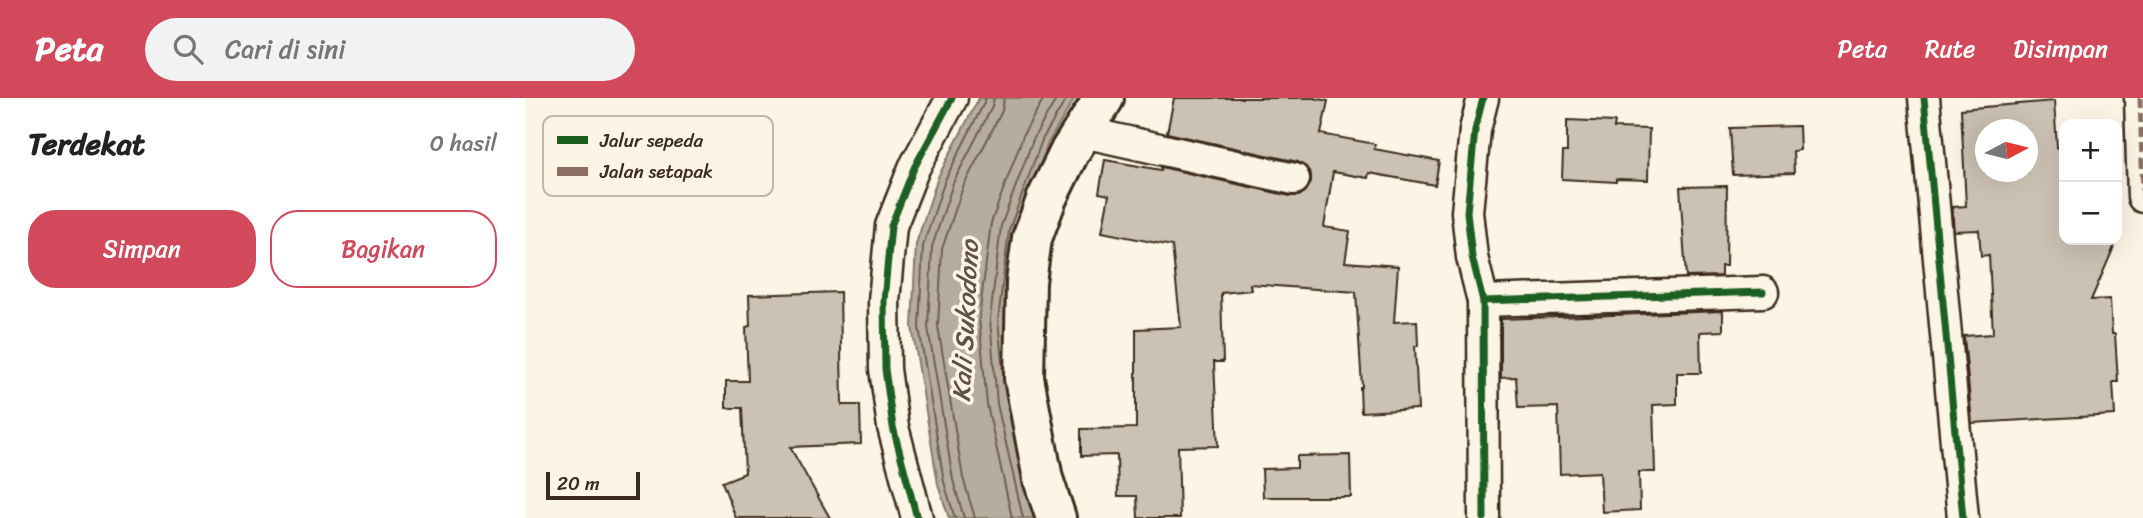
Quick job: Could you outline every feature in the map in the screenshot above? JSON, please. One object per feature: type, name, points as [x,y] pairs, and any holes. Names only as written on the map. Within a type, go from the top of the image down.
[{"type":"main road","points":[[1056,518],[1043,479],[1024,378],[1026,282],[1032,238],[1047,198],[1104,98]]},
{"type":"street","points":[[917,518],[893,427],[885,369],[884,301],[891,226],[914,168],[952,98]]},
{"type":"street","points":[[1483,98],[1475,130],[1467,212],[1472,257],[1483,301],[1484,518]]},
{"type":"street","points":[[1924,98],[1963,518]]},
{"type":"street","points":[[2140,98],[2143,197]]},
{"type":"street","points":[[1083,132],[1294,179]]},
{"type":"street","points":[[1483,301],[1763,292]]},
{"type":"water","name":"Kali Sukodono","points":[[979,98],[1075,98],[1048,143],[1016,231],[1005,320],[1013,401],[1040,518],[949,518],[938,484],[912,327],[916,244],[938,177]]},
{"type":"building","points":[[1174,98],[1314,98],[1328,101],[1321,134],[1375,144],[1374,149],[1439,161],[1435,185],[1369,173],[1368,178],[1333,172],[1324,227],[1350,231],[1345,262],[1398,266],[1394,322],[1417,321],[1418,346],[1415,346],[1418,409],[1361,412],[1356,292],[1250,284],[1251,290],[1221,293],[1223,362],[1214,362],[1218,446],[1178,447],[1180,518],[1138,518],[1137,496],[1118,496],[1117,455],[1081,456],[1081,429],[1136,428],[1136,329],[1181,327],[1172,246],[1102,232],[1109,195],[1099,193],[1105,160],[1161,170],[1161,167],[1290,196],[1299,196],[1311,182],[1311,174],[1298,162],[1167,133]]},
{"type":"building","points":[[2054,101],[2059,148],[2059,245],[2115,245],[2091,300],[2110,299],[2118,382],[2113,382],[2115,415],[1972,423],[1964,336],[1993,334],[1989,255],[1981,256],[1979,230],[1954,231],[1952,207],[1966,206],[1961,109]]},
{"type":"building","points":[[1567,120],[1615,122],[1614,128],[1649,129],[1648,180],[1616,179],[1616,182],[1562,179],[1563,152],[1567,152]]},
{"type":"building","points":[[1799,126],[1800,150],[1793,151],[1794,173],[1733,175],[1730,128]]},
{"type":"building","points":[[1727,186],[1726,266],[1721,266],[1721,276],[1686,277],[1680,187]]},
{"type":"building","points":[[840,292],[842,405],[860,405],[861,444],[790,447],[830,518],[736,518],[722,482],[745,473],[742,408],[726,408],[726,381],[748,381],[746,327],[750,326],[749,295]]},
{"type":"building","points":[[1723,311],[1723,331],[1700,332],[1701,373],[1677,373],[1677,404],[1653,405],[1655,472],[1639,472],[1640,510],[1602,512],[1600,472],[1560,474],[1558,407],[1518,408],[1516,377],[1501,378],[1501,319]]},
{"type":"building","points":[[1350,455],[1351,497],[1263,497],[1262,469],[1297,468],[1297,456]]},
{"type":"marked path","points":[[2140,98],[2143,197]]},
{"type":"cycle path","points":[[917,518],[893,427],[885,369],[884,301],[891,226],[914,168],[952,98]]},
{"type":"cycle path","points":[[1483,98],[1475,130],[1467,212],[1472,257],[1483,301],[1484,518]]},
{"type":"cycle path","points":[[1924,98],[1963,518]]},
{"type":"cycle path","points":[[1483,301],[1763,292]]}]
